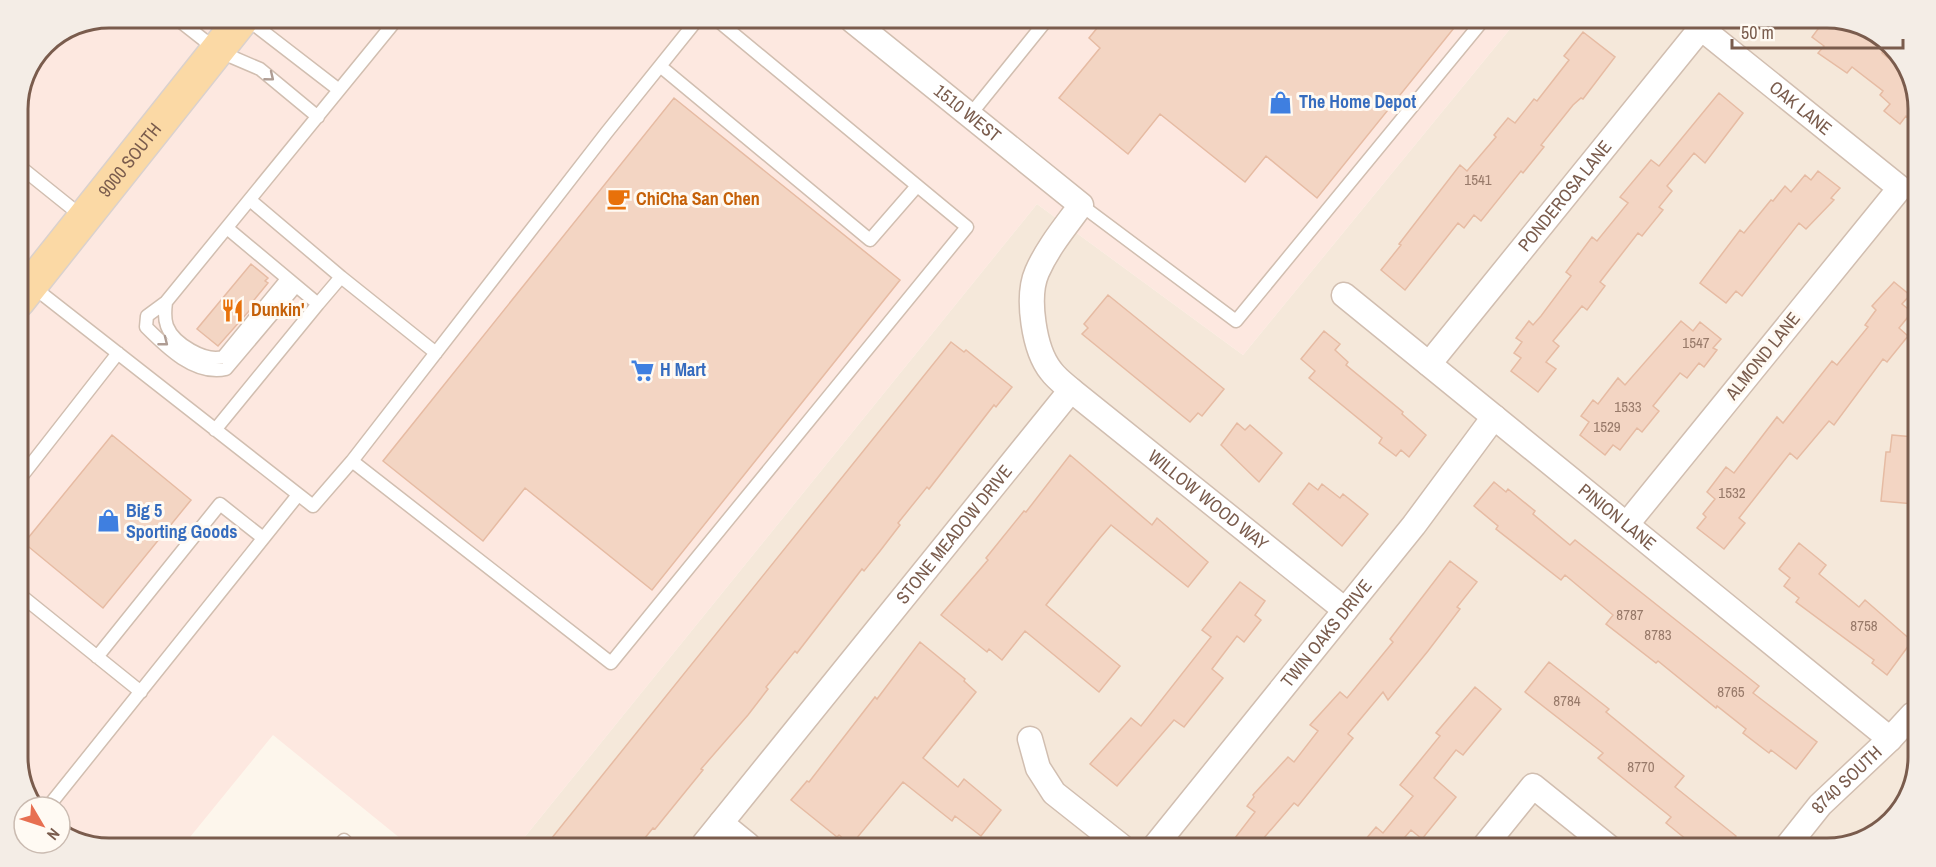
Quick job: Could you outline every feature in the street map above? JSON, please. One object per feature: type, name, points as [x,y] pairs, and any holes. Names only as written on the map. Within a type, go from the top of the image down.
[{"type":"main road","name":"9000 SOUTH","points":[[29,287],[235,28]]},
{"type":"street","name":"1510 WEST","points":[[862,28],[1081,206]]},
{"type":"street","name":"OAK LANE","points":[[1701,28],[1900,188]]},
{"type":"street","name":"PONDEROSA LANE","points":[[1429,364],[1701,28]]},
{"type":"street","name":"ALMOND LANE","points":[[1627,524],[1900,188]]},
{"type":"street","points":[[1071,390],[1050,370],[1037,343],[1032,312],[1036,274],[1052,244],[1081,206]]},
{"type":"street","name":"PINION LANE","points":[[1344,295],[1890,739]]},
{"type":"street","name":"WILLOW WOOD WAY","points":[[1071,390],[1345,610]]},
{"type":"street","name":"STONE MEADOW DRIVE","points":[[709,838],[1071,390]]},
{"type":"street","name":"TWIN OAKS DRIVE","points":[[1161,838],[1414,525],[1494,417]]},
{"type":"street","name":"8740 SOUTH","points":[[1794,838],[1820,805],[1908,719]]},
{"type":"street","points":[[1030,739],[1038,768],[1054,793],[1110,838]]},
{"type":"street","points":[[1491,838],[1533,786],[1598,838]]},
{"type":"street","points":[[721,823],[739,838]]},
{"type":"lane","points":[[189,28],[218,51],[260,69],[318,117]]},
{"type":"lane","points":[[259,28],[339,90]]},
{"type":"lane","points":[[291,282],[226,369],[215,371],[197,368],[146,327],[147,316],[166,302],[389,28]]},
{"type":"lane","points":[[29,296],[117,353],[313,506],[352,461],[691,28]]},
{"type":"lane","points":[[352,461],[611,663],[968,227],[727,28]]},
{"type":"lane","points":[[970,116],[1040,28]]},
{"type":"lane","points":[[1081,206],[1236,321],[1477,28]]},
{"type":"lane","points":[[660,66],[870,240],[917,186]]},
{"type":"lane","points":[[29,174],[85,219]]},
{"type":"lane","points":[[250,200],[436,353]]},
{"type":"lane","points":[[227,228],[318,304]]},
{"type":"lane","points":[[215,430],[341,276]]},
{"type":"lane","points":[[166,302],[164,314],[170,333],[199,356],[212,360],[223,357],[291,282]]},
{"type":"lane","points":[[29,467],[117,353]]},
{"type":"lane","points":[[58,795],[298,495]]},
{"type":"lane","points":[[97,657],[220,504],[263,538]]},
{"type":"lane","points":[[29,602],[141,692]]},
{"type":"shaded area","points":[[110,28],[1511,28],[1243,355],[1037,204],[524,838],[400,838],[273,735],[189,838],[110,838],[94,837],[72,829],[72,795],[38,795],[33,784],[29,763],[29,104],[31,89],[45,60],[69,39],[83,33]]},
{"type":"shaded area","points":[[1511,28],[1826,28],[1857,35],[1876,45],[1897,69],[1907,104],[1908,758],[1901,788],[1891,807],[1872,825],[1837,838],[524,838],[1037,204],[1243,355]]},
{"type":"building","name":"The Home Depot","points":[[1097,28],[1454,28],[1317,198],[1266,156],[1245,182],[1160,114],[1128,154],[1059,98],[1100,48],[1089,38]]},
{"type":"building","points":[[1819,28],[1842,30],[1867,39],[1876,45],[1897,69],[1906,94],[1907,117],[1900,124],[1884,111],[1890,104],[1880,95],[1883,91],[1852,67],[1847,73],[1818,53],[1824,46],[1812,37]]},
{"type":"building","points":[[1583,32],[1615,57],[1583,99],[1581,98],[1573,105],[1541,145],[1544,147],[1523,173],[1521,171],[1481,221],[1474,215],[1464,228],[1458,223],[1405,290],[1381,270],[1460,165],[1467,171],[1496,137],[1494,135],[1508,118],[1515,123],[1534,99],[1537,101],[1569,60],[1564,56]]},
{"type":"building","points":[[1719,93],[1743,113],[1705,163],[1694,153],[1667,186],[1672,191],[1659,207],[1663,210],[1642,236],[1638,233],[1600,282],[1605,286],[1587,310],[1582,306],[1553,341],[1559,346],[1546,362],[1556,369],[1538,392],[1511,371],[1521,358],[1514,353],[1522,342],[1516,338],[1529,321],[1533,325],[1541,316],[1571,276],[1566,272],[1592,237],[1597,241],[1628,203],[1620,197],[1651,160],[1659,166]]},
{"type":"building","name":"H Mart","points":[[674,98],[900,280],[652,590],[525,488],[483,541],[383,461]]},
{"type":"building","points":[[1818,171],[1840,188],[1831,198],[1834,200],[1806,229],[1799,223],[1742,296],[1736,291],[1726,303],[1700,283],[1740,230],[1744,233],[1785,186],[1791,192],[1805,175],[1811,180]]},
{"type":"building","name":"Dunkin'","points":[[251,264],[268,278],[265,281],[268,283],[254,300],[257,302],[218,346],[197,329]]},
{"type":"building","points":[[1894,282],[1907,293],[1907,298],[1902,304],[1907,308],[1907,318],[1899,328],[1907,337],[1887,362],[1883,359],[1834,425],[1829,421],[1797,459],[1790,453],[1739,518],[1745,523],[1724,549],[1697,528],[1706,517],[1703,514],[1715,499],[1707,492],[1726,467],[1734,473],[1777,417],[1783,423],[1832,361],[1837,365],[1868,327],[1865,325],[1876,310],[1872,306]]},
{"type":"building","points":[[1108,295],[1224,389],[1202,416],[1198,413],[1190,422],[1082,334],[1088,328],[1084,324]]},
{"type":"building","points":[[1681,321],[1693,331],[1700,322],[1721,339],[1713,348],[1717,350],[1704,367],[1699,363],[1687,378],[1680,373],[1653,406],[1659,411],[1642,432],[1637,428],[1620,450],[1613,445],[1605,455],[1580,435],[1589,422],[1581,416],[1593,400],[1598,404],[1618,378],[1625,385]]},
{"type":"building","points":[[1324,331],[1340,344],[1335,350],[1348,362],[1346,365],[1403,412],[1402,414],[1426,435],[1409,457],[1401,450],[1396,456],[1379,443],[1382,438],[1309,378],[1315,371],[1301,359]]},
{"type":"building","points":[[951,342],[964,352],[966,350],[1012,387],[996,407],[994,405],[929,489],[927,487],[864,571],[862,569],[797,653],[795,651],[766,687],[768,689],[748,715],[701,769],[703,770],[655,829],[653,828],[645,838],[552,838]]},
{"type":"building","points":[[1237,423],[1245,430],[1250,425],[1282,453],[1259,482],[1221,445]]},
{"type":"building","name":"Big 5 Sporting Goods","points":[[112,435],[191,500],[103,608],[29,547],[29,537]]},
{"type":"building","points":[[1892,435],[1908,436],[1908,503],[1881,501],[1886,452],[1890,452]]},
{"type":"building","points":[[1070,455],[1152,525],[1157,518],[1208,562],[1188,587],[1111,525],[1099,539],[1046,605],[1120,666],[1099,692],[1025,631],[1002,660],[989,649],[987,652],[941,615],[988,560],[986,558],[1024,511],[1026,512]]},
{"type":"building","points":[[1494,482],[1506,492],[1508,489],[1535,511],[1533,514],[1570,545],[1575,540],[1759,686],[1753,693],[1817,742],[1796,769],[1771,750],[1769,753],[1743,733],[1746,729],[1717,706],[1716,708],[1658,661],[1656,663],[1606,624],[1613,615],[1565,575],[1561,580],[1496,529],[1498,526],[1474,506]]},
{"type":"building","points":[[1309,483],[1318,490],[1322,484],[1340,498],[1343,494],[1368,514],[1342,546],[1293,504]]},
{"type":"building","points":[[1799,543],[1826,565],[1819,574],[1859,607],[1865,600],[1908,637],[1908,647],[1887,675],[1872,663],[1874,660],[1796,602],[1799,598],[1784,586],[1790,578],[1779,569]]},
{"type":"building","points":[[1450,561],[1477,582],[1457,607],[1460,609],[1388,700],[1383,692],[1348,734],[1353,738],[1298,806],[1294,803],[1264,838],[1235,838],[1255,812],[1247,806],[1254,797],[1253,795],[1288,757],[1294,762],[1318,731],[1310,725],[1340,692],[1347,698],[1393,642],[1390,639]]},
{"type":"building","points":[[1240,582],[1265,601],[1255,615],[1261,620],[1244,642],[1237,636],[1212,669],[1223,678],[1184,727],[1174,720],[1117,786],[1090,764],[1131,718],[1141,726],[1211,637],[1202,630]]},
{"type":"building","points":[[920,642],[965,679],[964,681],[976,692],[923,758],[958,787],[964,779],[1001,810],[981,836],[955,816],[952,821],[903,782],[857,838],[843,838],[839,835],[837,837],[791,800],[807,781],[809,782],[875,697],[877,699]]},
{"type":"building","points":[[1549,662],[1609,709],[1606,712],[1684,776],[1675,787],[1736,836],[1734,838],[1685,838],[1666,823],[1671,817],[1598,758],[1603,753],[1525,692]]},
{"type":"building","points":[[1475,687],[1501,709],[1463,755],[1456,750],[1434,778],[1456,797],[1423,838],[1411,830],[1404,838],[1367,838],[1376,827],[1383,833],[1413,796],[1400,785],[1440,736],[1436,733]]},
{"type":"place","name":"The Home Depot","points":[[1281,102]]},
{"type":"place","name":"ChiCha San Chen","points":[[618,199]]},
{"type":"place","name":"Dunkin'","points":[[233,310]]},
{"type":"place","name":"H Mart","points":[[642,370]]},
{"type":"place","name":"Big 5 Sporting Goods","points":[[108,521]]}]
